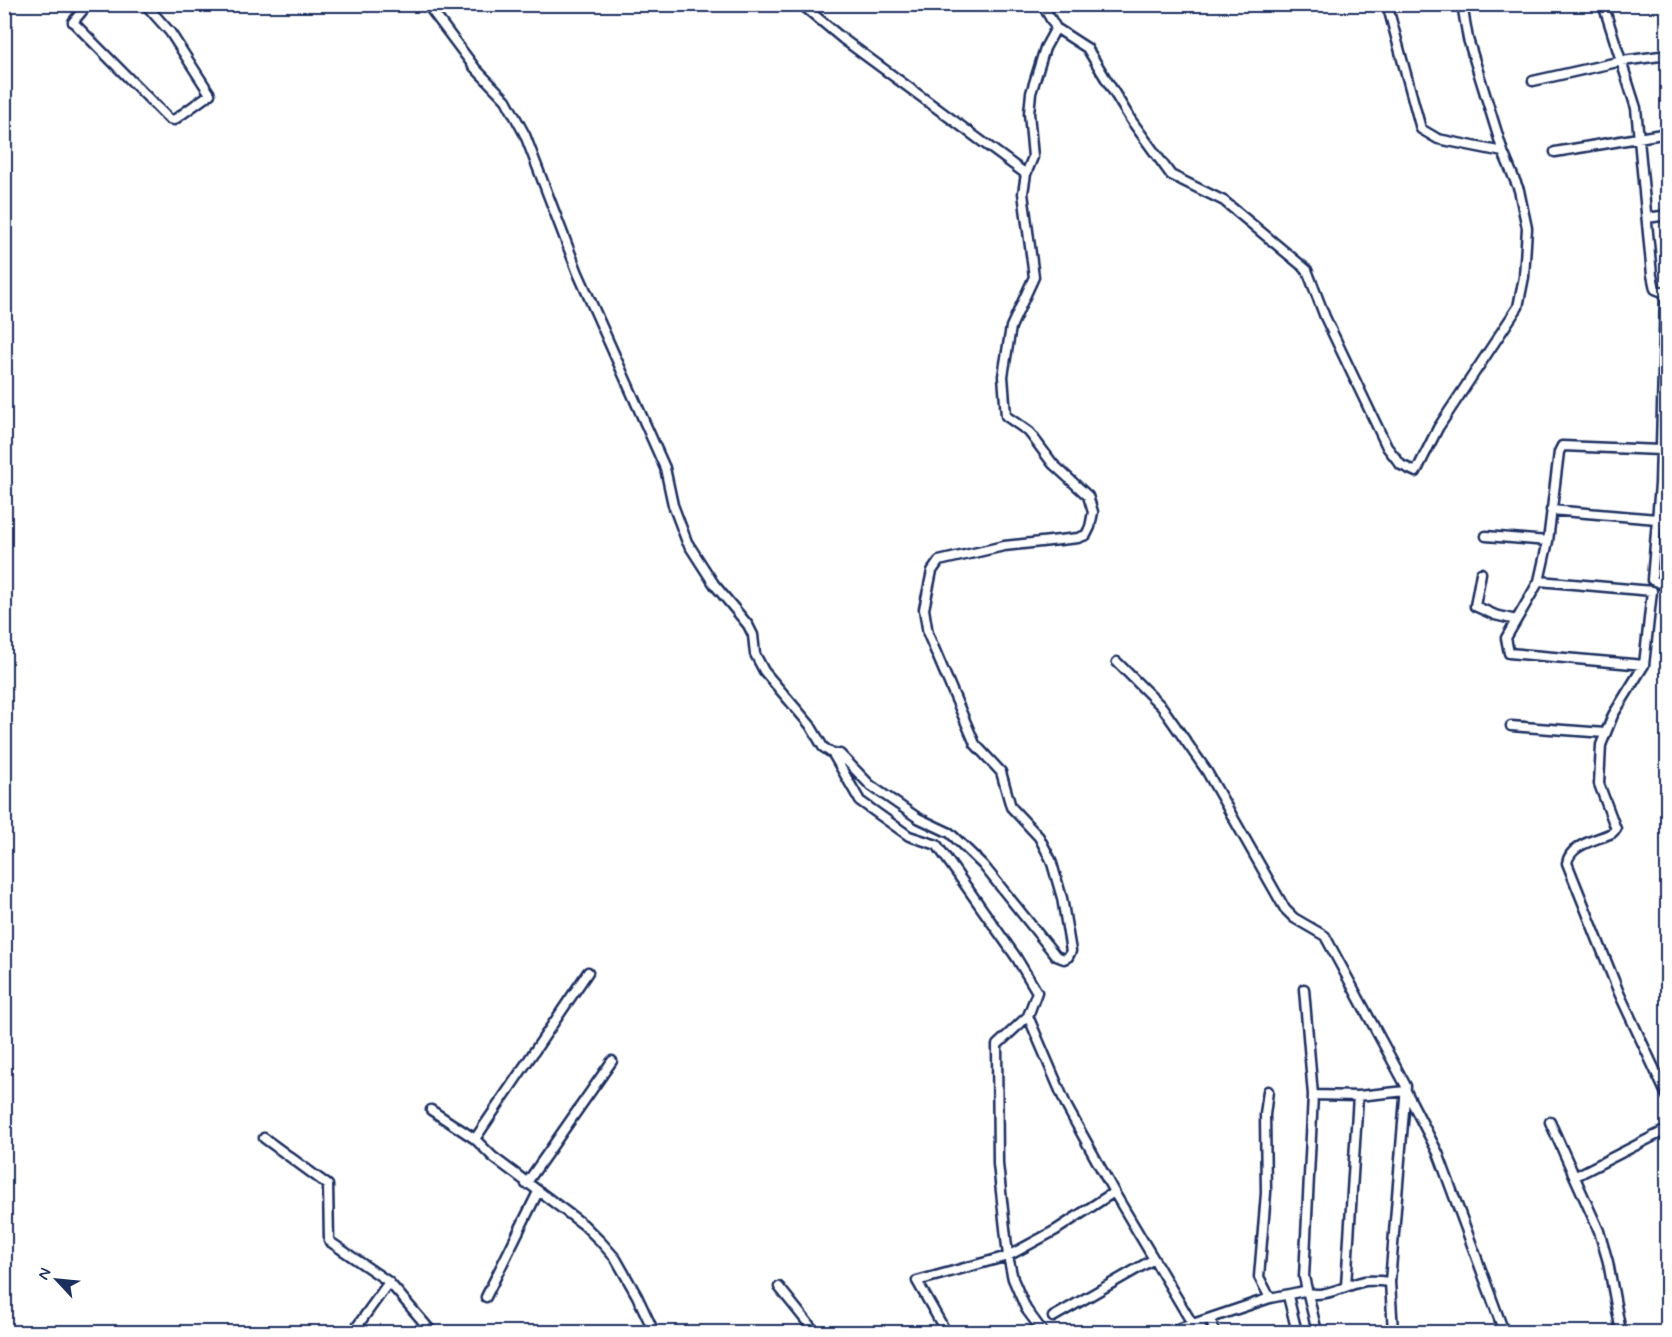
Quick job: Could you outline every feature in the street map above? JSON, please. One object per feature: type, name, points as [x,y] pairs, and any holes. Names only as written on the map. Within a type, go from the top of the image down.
[{"type":"street","points":[[88,4],[73,22],[169,119],[174,120],[210,94],[170,32],[145,4]]},
{"type":"street","points":[[427,4],[475,68],[506,100],[525,135],[578,273],[665,468],[674,505],[687,542],[714,584],[748,625],[753,635],[756,654],[764,670],[810,725],[823,747],[833,754],[860,801],[909,836],[937,845],[1017,957],[1037,992],[1028,1016],[997,1045],[998,1168],[1008,1256],[1013,1279],[1026,1309],[1042,1332]]},
{"type":"street","points":[[801,4],[843,39],[1026,174]]},
{"type":"street","points":[[1042,4],[1056,28],[1087,48],[1131,120],[1171,175],[1224,201],[1308,270],[1325,317],[1387,447],[1401,465],[1416,472],[1438,428],[1518,307],[1524,277],[1527,228],[1519,190],[1503,152],[1468,39],[1462,4]]},
{"type":"street","points":[[1387,4],[1421,129],[1438,139],[1503,152]]},
{"type":"street","points":[[1603,4],[1636,108],[1653,282],[1655,289],[1666,293],[1664,438],[1660,450],[1652,591],[1644,665],[1605,733],[1600,763],[1599,784],[1616,829],[1612,833],[1577,848],[1568,857],[1567,863],[1619,993],[1668,1098]]},
{"type":"street","points":[[833,754],[840,754],[870,785],[918,818],[950,833],[983,865],[1056,956],[1064,959],[1068,957],[1071,951],[1062,898],[1051,860],[1038,837],[1011,807],[1001,772],[975,744],[924,621],[924,609],[932,571],[939,561],[1004,546],[1078,538],[1086,535],[1090,527],[1093,512],[1088,496],[1053,464],[1029,432],[1006,416],[1003,376],[1011,327],[1034,277],[1023,193],[1026,174],[1033,157],[1029,113],[1031,93],[1045,48],[1056,28]]},
{"type":"street","points":[[1533,81],[1622,61],[1668,55]]},
{"type":"street","points":[[1554,152],[1639,136],[1668,133]]},
{"type":"street","points":[[1647,218],[1668,215]]},
{"type":"street","points":[[1644,665],[1514,656],[1506,647],[1506,638],[1539,581],[1548,541],[1559,452],[1564,445],[1660,450]]},
{"type":"street","points":[[1551,510],[1657,519]]},
{"type":"street","points":[[1486,536],[1548,541]]},
{"type":"street","points":[[1481,573],[1475,606],[1516,620]]},
{"type":"street","points":[[1652,580],[1668,586]]},
{"type":"street","points":[[1539,581],[1652,591]]},
{"type":"street","points":[[1117,662],[1162,707],[1206,770],[1285,909],[1294,918],[1325,936],[1406,1086],[1390,1282],[1393,1332]]},
{"type":"street","points":[[1510,726],[1605,733]]},
{"type":"street","points":[[475,1139],[588,972]]},
{"type":"street","points":[[1304,989],[1313,1095],[1304,1277],[1310,1294],[1317,1332]]},
{"type":"street","points":[[1028,1016],[1066,1107],[1154,1259],[1202,1332]]},
{"type":"street","points":[[526,1184],[612,1061]]},
{"type":"street","points":[[1268,1091],[1265,1115],[1266,1193],[1259,1277],[1270,1298]]},
{"type":"street","points":[[1313,1095],[1358,1096],[1406,1091]]},
{"type":"street","points":[[1406,1091],[1438,1153],[1504,1332]]},
{"type":"street","points":[[1346,1286],[1358,1096]]},
{"type":"street","points":[[431,1110],[475,1139],[526,1184],[584,1225],[609,1251],[637,1296],[654,1332]]},
{"type":"street","points":[[1550,1122],[1599,1232],[1608,1262],[1621,1332]]},
{"type":"street","points":[[1576,1176],[1668,1129]]},
{"type":"street","points":[[264,1138],[328,1185],[329,1241],[390,1282],[432,1332]]},
{"type":"street","points":[[486,1297],[538,1192]]},
{"type":"street","points":[[946,1332],[917,1281],[1008,1256],[1056,1230],[1114,1192]]},
{"type":"street","points":[[1053,1317],[1154,1259]]},
{"type":"street","points":[[1169,1332],[1211,1320],[1270,1298],[1304,1291],[1310,1294],[1325,1293],[1369,1280],[1390,1282]]},
{"type":"street","points":[[353,1332],[390,1282]]},
{"type":"street","points":[[779,1287],[816,1332]]},
{"type":"street","points":[[1288,1296],[1296,1332]]},
{"type":"street","points":[[1211,1320],[1214,1332]]}]
